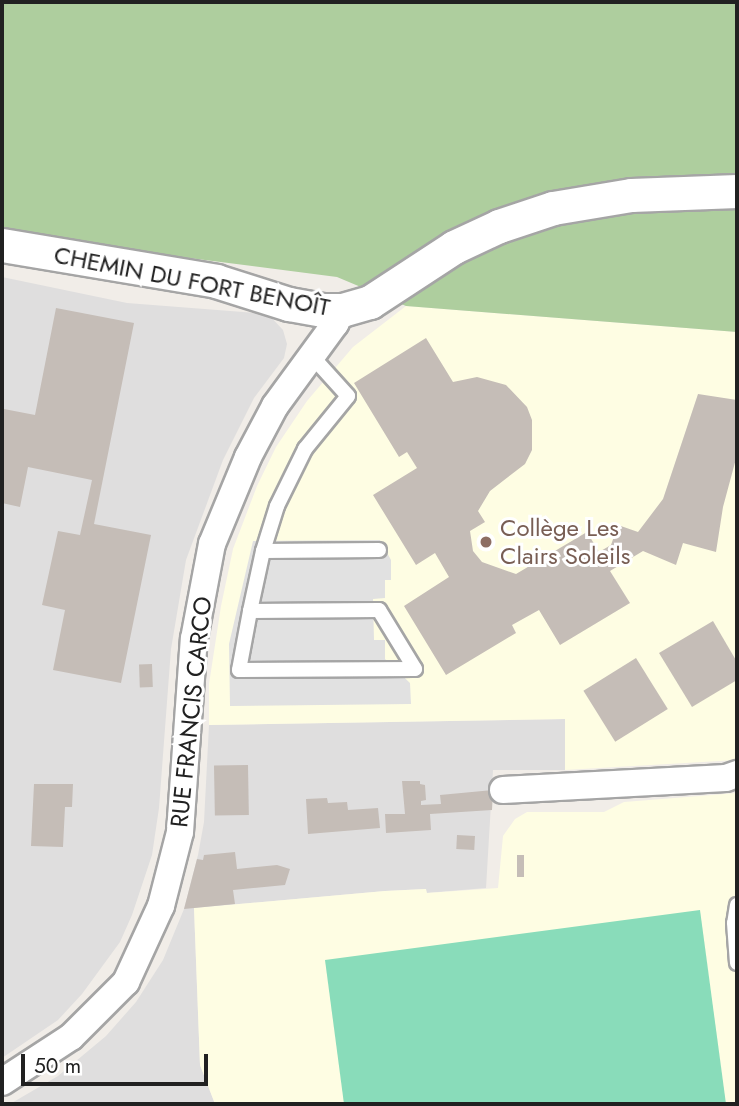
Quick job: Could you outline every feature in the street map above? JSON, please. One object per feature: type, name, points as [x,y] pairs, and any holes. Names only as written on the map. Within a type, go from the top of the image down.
[{"type":"street","points":[[342,310],[370,302],[454,247],[499,226],[553,208],[631,195],[737,191]]},
{"type":"street","name":"CHEMIN DU FORT BENOÎT","points":[[2,245],[216,281],[289,304],[321,310],[342,310]]},
{"type":"street","name":"RUE FRANCIS CARCO","points":[[2,1082],[20,1073],[71,1037],[126,982],[161,906],[180,832],[194,639],[212,544],[248,457],[275,406],[342,310]]},
{"type":"street","points":[[503,790],[726,778],[737,774]]},
{"type":"lane","points":[[250,611],[379,610],[415,669],[239,670],[250,611],[263,551],[277,506],[305,449],[348,396],[311,355]]},
{"type":"lane","points":[[263,551],[379,550]]},
{"type":"lane","points":[[737,905],[734,923],[737,963]]},
{"type":"shaded area","points":[[2,277],[127,303],[268,314],[283,330],[287,344],[284,358],[254,398],[223,460],[186,560],[171,649],[159,808],[152,855],[132,915],[120,942],[82,994],[58,1020],[2,1058]]},
{"type":"shaded area","name":"Collège Les Clairs Soleils","points":[[406,306],[737,332],[737,760],[565,770],[565,719],[209,725],[209,684],[221,606],[233,549],[257,486],[276,447],[307,401],[353,347]]},
{"type":"shaded area","points":[[380,540],[391,560],[391,580],[385,580],[385,598],[373,599],[374,640],[385,640],[385,659],[410,683],[411,704],[230,706],[229,644],[253,541]]},
{"type":"shaded area","points":[[566,719],[565,770],[493,770],[486,888],[426,893],[425,889],[385,891],[194,908],[200,1065],[215,1104],[10,1104],[58,1076],[106,1036],[136,1002],[163,960],[184,909],[198,855],[204,822],[209,725]]},
{"type":"shaded area","points":[[737,793],[737,1104],[215,1104],[200,1065],[194,908],[385,891],[426,889],[427,893],[498,888],[503,836],[515,819],[527,812],[604,812],[624,802]]},
{"type":"green space","points":[[2,2],[737,2],[737,332],[406,306],[337,277],[2,234]]},
{"type":"green space","points":[[700,910],[726,1104],[344,1104],[325,960]]},
{"type":"building","points":[[56,308],[134,323],[94,524],[151,535],[121,683],[53,670],[65,610],[42,605],[58,531],[80,535],[92,480],[28,467],[20,507],[2,503],[4,409],[35,415]]},
{"type":"building","points":[[426,338],[453,382],[477,377],[506,385],[527,407],[532,420],[532,450],[525,464],[490,491],[478,511],[485,522],[470,531],[473,551],[482,562],[516,574],[587,532],[599,552],[611,545],[618,525],[638,532],[663,499],[698,394],[737,400],[737,455],[723,507],[716,552],[683,543],[676,565],[643,551],[610,571],[630,603],[560,645],[539,610],[512,625],[516,633],[446,675],[404,606],[449,577],[435,553],[416,565],[373,495],[417,468],[407,452],[399,457],[354,383]]},
{"type":"building","points":[[713,621],[737,662],[737,680],[692,707],[659,653]]},
{"type":"building","points":[[636,658],[668,709],[615,742],[583,691]]},
{"type":"building","points":[[139,664],[152,664],[153,687],[140,687]]},
{"type":"building","points":[[248,765],[249,815],[215,816],[214,766]]},
{"type":"building","points":[[402,781],[420,781],[420,784],[425,785],[426,800],[421,801],[421,805],[441,804],[440,795],[493,790],[492,810],[430,814],[431,830],[386,833],[385,814],[405,814]]},
{"type":"building","points":[[34,784],[73,784],[72,807],[65,807],[63,847],[31,846]]},
{"type":"building","points":[[327,798],[328,803],[347,802],[348,810],[378,808],[380,828],[308,834],[306,799]]},
{"type":"building","points":[[457,835],[475,836],[474,850],[456,849]]},
{"type":"building","points":[[235,852],[237,869],[277,865],[290,869],[285,885],[233,890],[235,904],[184,909],[197,859],[203,860],[204,855]]},
{"type":"building","points":[[517,855],[524,855],[524,877],[517,877]]},
{"type":"place","name":"Collège Les Clairs Soleils","points":[[486,542]]}]
